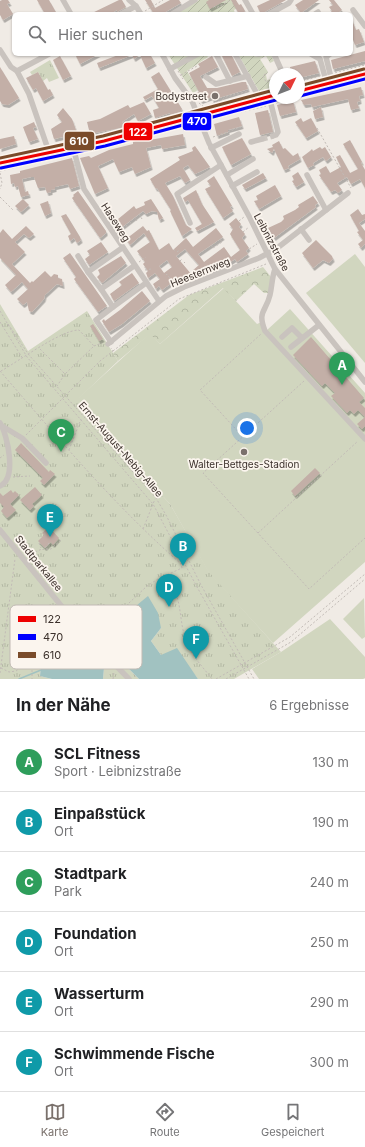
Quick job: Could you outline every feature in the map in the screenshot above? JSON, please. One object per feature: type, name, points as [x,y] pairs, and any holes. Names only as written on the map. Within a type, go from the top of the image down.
[{"type":"street","points":[[63,0],[70,12]]},
{"type":"street","points":[[129,0],[141,12]]},
{"type":"street","points":[[175,12],[195,0]]},
{"type":"street","points":[[245,0],[252,12]]},
{"type":"street","points":[[273,12],[289,3],[291,0]]},
{"type":"street","points":[[125,12],[136,6]]},
{"type":"street","points":[[353,10],[365,26]]},
{"type":"street","points":[[0,50],[11,67],[17,71],[36,111],[49,149]]},
{"type":"street","points":[[17,71],[45,56]]},
{"type":"street","name":"Leibnizstraße","points":[[163,56],[196,110],[198,119],[211,148],[253,224],[274,269],[365,382]]},
{"type":"street","points":[[170,69],[194,56]]},
{"type":"street","points":[[217,56],[230,81]]},
{"type":"street","points":[[236,56],[260,99]]},
{"type":"street","points":[[275,56],[280,68]]},
{"type":"street","points":[[316,56],[320,58],[330,83]]},
{"type":"street","points":[[326,56],[330,83]]},
{"type":"street","points":[[305,89],[365,75]]},
{"type":"street","points":[[206,77],[216,84],[248,76]]},
{"type":"street","points":[[0,163],[49,149],[73,147],[104,141],[198,119],[269,96]]},
{"type":"street","points":[[271,105],[278,132],[273,136]]},
{"type":"street","points":[[211,148],[239,134]]},
{"type":"street","points":[[252,142],[262,139]]},
{"type":"street","name":"Haseweg","points":[[73,147],[84,189],[146,284],[159,301]]},
{"type":"street","points":[[227,175],[253,159]]},
{"type":"street","points":[[190,223],[177,194],[221,165]]},
{"type":"street","points":[[232,186],[257,172]]},
{"type":"street","points":[[307,175],[326,210]]},
{"type":"street","name":"Heesternweg","points":[[109,343],[159,301],[178,290],[267,254],[348,193]]},
{"type":"street","points":[[301,229],[310,240]]},
{"type":"street","points":[[88,272],[122,248]]},
{"type":"street","points":[[78,256],[113,307]]},
{"type":"street","points":[[101,289],[134,266]]},
{"type":"street","points":[[274,269],[270,296],[261,313],[261,322],[265,331],[364,438]]},
{"type":"street","points":[[109,343],[96,320],[146,284]]},
{"type":"street","points":[[291,347],[319,325]]},
{"type":"street","points":[[282,337],[292,328],[302,338]]},
{"type":"street","points":[[1,425],[22,438],[46,462]]},
{"type":"street","points":[[0,486],[6,483],[9,478],[8,451],[1,425]]},
{"type":"street","name":"Stadtparkallee","points":[[0,530],[61,605]]},
{"type":"street","name":"Stadtparkallee","points":[[119,669],[129,679]]},
{"type":"path","points":[[144,12],[163,0]]},
{"type":"path","points":[[214,6],[216,8],[231,0]]},
{"type":"path","points":[[181,75],[198,66]]},
{"type":"path","points":[[266,74],[263,75],[266,82],[269,81]]},
{"type":"path","points":[[14,154],[49,149],[196,110],[219,102],[226,97],[251,91],[257,92],[269,89]]},
{"type":"path","points":[[160,132],[198,119],[275,104]]},
{"type":"path","points":[[207,139],[241,127]]},
{"type":"path","points":[[317,128],[352,190],[348,193]]},
{"type":"path","points":[[0,189],[2,183],[0,172],[103,147]]},
{"type":"path","points":[[0,196],[13,210]]},
{"type":"path","points":[[139,214],[142,218]]},
{"type":"path","points":[[134,217],[137,221]]},
{"type":"path","points":[[243,232],[253,224]]},
{"type":"path","points":[[211,245],[213,248],[222,242],[220,239]]},
{"type":"path","points":[[246,251],[261,241]]},
{"type":"path","points":[[22,438],[42,420],[100,361],[179,299],[271,262]]},
{"type":"path","points":[[142,267],[147,271],[151,269]]},
{"type":"path","points":[[166,275],[167,274],[178,290]]},
{"type":"path","points":[[0,311],[27,356],[153,504],[250,679]]},
{"type":"path","points":[[0,319],[4,317]]},
{"type":"path","points":[[0,322],[23,359]]},
{"type":"path","name":"Ernst-August-Nebig-Allee","points":[[8,324],[29,355],[156,498],[188,560],[254,679]]},
{"type":"path","points":[[94,346],[79,330],[73,330],[61,335],[23,359],[0,371],[100,486],[143,531],[181,564]]},
{"type":"path","points":[[243,437],[200,390],[265,331]]},
{"type":"path","points":[[55,388],[65,374],[94,346],[99,343],[109,343],[113,351]]},
{"type":"path","points":[[40,348],[65,374]]},
{"type":"path","points":[[308,378],[203,473],[309,590],[365,538]]},
{"type":"path","points":[[68,450],[81,418]]},
{"type":"path","points":[[258,533],[364,438]]},
{"type":"path","points":[[9,478],[30,476]]},
{"type":"path","points":[[143,531],[156,498]]},
{"type":"path","points":[[42,545],[38,544],[43,550],[50,549],[61,540]]},
{"type":"path","points":[[45,549],[49,543]]},
{"type":"path","points":[[23,558],[42,548]]},
{"type":"path","points":[[0,673],[16,550]]},
{"type":"path","points":[[127,605],[148,586],[182,568],[181,564],[188,560]]},
{"type":"path","points":[[216,679],[290,637],[365,574]]},
{"type":"path","points":[[167,575],[178,598],[185,638],[191,650],[212,679]]},
{"type":"path","points":[[226,679],[291,642],[365,579]]},
{"type":"path","points":[[1,668],[13,672],[18,669]]},
{"type":"path","points":[[113,679],[112,674],[114,669]]},
{"type":"green space","points":[[199,0],[232,0],[237,8],[234,10],[234,12],[179,12]]},
{"type":"green space","points":[[169,56],[208,57],[187,71],[198,90],[193,93]]},
{"type":"green space","points":[[239,56],[266,56],[260,59],[268,72],[266,75],[267,80],[269,79],[269,88],[259,91]]},
{"type":"green space","points":[[266,56],[272,56],[274,61],[270,63]]},
{"type":"green space","points":[[50,60],[59,78],[49,82],[47,78],[43,81],[38,72],[32,75],[30,72]]},
{"type":"green space","points":[[355,254],[365,267],[365,363],[306,293]]},
{"type":"green space","points":[[263,267],[271,277],[269,293],[264,293],[254,284],[236,301],[223,288],[160,344],[150,334],[118,361],[113,353],[189,295]]},
{"type":"green space","name":"Walter-Bettges-Stadion","points":[[224,288],[257,324],[264,321],[267,330],[290,309],[365,393],[365,562],[273,643],[209,573],[170,504],[75,401],[150,333],[160,344]]},
{"type":"green space","points":[[0,304],[28,351],[87,311],[118,361],[76,401],[170,504],[209,572],[281,652],[234,679],[198,679],[188,666],[161,655],[151,641],[161,628],[142,617],[142,605],[10,605],[10,669],[41,669],[40,676],[52,679],[0,679]]},
{"type":"green space","points":[[364,598],[365,637],[362,639],[343,619]]},
{"type":"green space","points":[[330,619],[365,657],[365,678],[259,679],[252,669],[281,652]]},
{"type":"green space","points":[[104,669],[129,669],[139,679],[103,679]]},
{"type":"water","points":[[148,596],[158,613],[161,628],[151,641],[161,655],[177,648],[198,679],[139,679],[129,669],[142,669],[142,605],[137,605]]},
{"type":"water","points":[[41,669],[104,669],[103,679],[52,679],[40,676]]},
{"type":"building","points":[[8,0],[10,3],[7,4],[12,12],[12,15],[3,20],[0,15],[0,1]]},
{"type":"building","points":[[37,0],[49,0],[56,12],[44,12]]},
{"type":"building","points":[[119,0],[122,0],[126,7],[117,12],[117,10],[114,12],[94,12]]},
{"type":"building","points":[[145,0],[151,0],[155,8],[170,0],[179,0],[181,3],[165,12],[153,12]]},
{"type":"building","points":[[209,0],[226,0],[210,9],[206,2]]},
{"type":"building","points":[[231,0],[236,0],[239,5],[241,4],[245,11],[238,12]]},
{"type":"building","points":[[270,0],[286,0],[265,12],[260,12],[257,6]]},
{"type":"building","points":[[303,0],[319,0],[302,12],[300,12],[295,5]]},
{"type":"building","points":[[329,0],[334,0],[342,10],[339,12],[331,12],[332,11],[329,7],[333,5]]},
{"type":"building","points":[[353,23],[356,30],[359,29],[364,42],[355,45],[353,40]]},
{"type":"building","points":[[365,51],[365,61],[333,69],[331,60],[346,56],[353,56],[353,54]]},
{"type":"building","points":[[60,56],[71,76],[63,80],[53,60]]},
{"type":"building","points":[[76,56],[95,56],[80,64]]},
{"type":"building","points":[[116,56],[129,56],[99,68],[97,63]]},
{"type":"building","points":[[140,56],[151,56],[155,63],[146,68]]},
{"type":"building","points":[[212,56],[218,67],[200,76],[207,88],[217,88],[246,82],[248,89],[212,100],[212,97],[201,101],[197,93],[199,92],[189,73],[200,67],[198,64]]},
{"type":"building","points":[[222,56],[232,56],[240,72],[232,76]]},
{"type":"building","points":[[315,61],[319,73],[305,76],[305,68],[290,67]]},
{"type":"building","points":[[0,67],[19,98],[8,105],[2,104],[0,101]]},
{"type":"building","points":[[38,72],[48,90],[50,89],[53,95],[43,101],[36,88],[33,90],[26,78]]},
{"type":"building","points":[[159,72],[182,109],[180,112],[170,115],[170,113],[155,118],[153,110],[159,108],[152,96],[145,100],[143,97],[158,89],[151,77]]},
{"type":"building","points":[[361,87],[363,95],[359,96],[360,101],[357,102],[359,108],[351,110],[348,99],[312,107],[311,104],[304,105],[305,99]]},
{"type":"building","points":[[144,102],[151,114],[138,121],[134,114],[122,122],[125,127],[90,134],[87,122],[100,119],[128,105],[130,108]]},
{"type":"building","points":[[294,104],[296,112],[280,116],[277,105]]},
{"type":"building","points":[[321,107],[323,117],[315,119],[313,111]]},
{"type":"building","points":[[63,108],[72,119],[77,133],[67,138],[67,136],[54,139],[51,129],[62,122],[57,115]]},
{"type":"building","points":[[268,110],[273,132],[260,135],[255,113]]},
{"type":"building","points":[[239,117],[242,126],[228,130],[228,132],[217,136],[214,124]]},
{"type":"building","points":[[301,118],[303,122],[311,118],[318,131],[306,138],[295,122]]},
{"type":"building","points":[[34,122],[36,127],[33,128],[38,139],[29,142],[23,127]]},
{"type":"building","points":[[183,134],[185,145],[162,149],[161,145],[146,148],[151,167],[135,174],[132,167],[119,172],[113,159],[98,166],[108,188],[95,194],[80,158],[89,156],[91,158],[109,150],[133,144],[133,140],[143,137],[144,141]]},
{"type":"building","points":[[14,136],[16,144],[0,149],[0,139]]},
{"type":"building","points":[[242,138],[251,154],[231,165],[222,147]]},
{"type":"building","points":[[350,140],[365,170],[365,188],[360,179],[351,184],[347,177],[337,183],[342,190],[338,193],[335,190],[331,192],[319,175],[321,174],[319,170],[326,166],[330,173],[341,167],[336,157],[340,155],[350,173],[358,169],[343,144]]},
{"type":"building","points":[[279,141],[283,149],[285,148],[293,156],[298,153],[300,159],[284,170],[274,149],[272,153],[267,149],[273,147],[272,145]]},
{"type":"building","points":[[195,146],[210,167],[195,174],[188,165],[183,168],[190,180],[185,183],[180,176],[165,183],[173,196],[186,225],[192,229],[182,236],[170,211],[171,210],[150,179],[180,160],[178,157],[193,151],[192,148]]},
{"type":"building","points":[[320,147],[322,149],[325,147],[331,157],[326,161],[323,157],[308,168],[302,157],[312,149],[313,151]]},
{"type":"building","points":[[72,158],[79,186],[70,189],[68,184],[55,187],[55,189],[51,190],[51,192],[47,193],[45,187],[38,188],[34,177],[31,177],[22,179],[25,192],[28,191],[29,195],[21,197],[18,186],[15,187],[14,183],[11,184],[10,175],[20,173],[20,171]]},
{"type":"building","points":[[298,172],[304,182],[296,187],[292,181],[294,180],[292,176]]},
{"type":"building","points":[[263,173],[266,178],[245,189],[242,185]]},
{"type":"building","points":[[214,176],[232,206],[230,207],[233,211],[223,218],[205,189],[211,186],[207,181]]},
{"type":"building","points":[[275,185],[281,196],[259,209],[254,201],[258,200],[256,196]]},
{"type":"building","points":[[196,190],[202,204],[214,222],[197,231],[195,228],[202,224],[188,200],[185,202],[183,198]]},
{"type":"building","points":[[78,191],[106,231],[106,233],[100,238],[72,198]]},
{"type":"building","points":[[313,196],[318,203],[315,205],[316,207],[274,238],[268,228],[281,222],[284,219],[283,216],[295,210],[299,207],[298,205]]},
{"type":"building","points":[[23,199],[29,205],[21,212],[15,206]]},
{"type":"building","points":[[151,199],[163,218],[159,220],[157,212],[152,211],[146,214],[143,211],[117,231],[112,224],[134,206],[136,209],[145,205],[144,202]]},
{"type":"building","points":[[48,201],[51,213],[45,216],[40,204]]},
{"type":"building","points":[[358,209],[362,215],[365,214],[365,219],[359,223],[365,231],[365,244],[361,248],[358,244],[363,240],[357,232],[359,231],[350,215]]},
{"type":"building","points":[[66,214],[80,237],[81,240],[77,243],[74,238],[70,241],[68,236],[71,234],[61,216]]},
{"type":"building","points":[[236,218],[241,224],[239,227],[245,234],[242,238],[249,248],[246,251],[248,254],[237,262],[235,259],[223,267],[221,265],[211,272],[209,269],[197,277],[192,271],[199,265],[185,249],[176,256],[192,275],[177,285],[174,281],[162,290],[159,286],[156,289],[153,284],[160,279],[155,273],[148,278],[146,273],[148,271],[143,264],[145,262],[137,251],[150,242],[144,233],[130,245],[126,239],[143,226],[147,231],[149,230],[159,250],[169,243],[173,250],[186,238],[193,247],[216,228],[223,237],[198,254],[204,262],[224,247],[231,257],[240,250],[230,234],[233,229],[229,224]],"holes":[[[167,260],[172,267],[164,273],[159,266]]]},
{"type":"building","points":[[26,226],[34,234],[29,238],[24,234],[15,242],[25,252],[12,264],[30,283],[45,271],[51,277],[54,274],[58,275],[58,278],[62,279],[63,286],[57,284],[45,295],[44,299],[32,312],[29,311],[27,302],[23,305],[17,299],[28,289],[22,282],[11,292],[5,285],[16,275],[0,258],[0,233],[3,229],[12,239]]},
{"type":"building","points":[[316,240],[332,256],[333,259],[329,263],[323,260],[313,268],[302,253]]},
{"type":"building","points":[[101,242],[108,252],[89,265],[85,259],[90,255],[87,251]]},
{"type":"building","points":[[70,253],[107,306],[98,312],[74,279],[76,277],[63,258]]},
{"type":"building","points":[[121,256],[126,263],[102,283],[97,277],[100,274],[98,270]]},
{"type":"building","points":[[132,273],[139,283],[114,301],[110,294],[122,285],[119,282]]},
{"type":"building","points":[[142,291],[150,301],[122,324],[109,332],[102,321],[104,319],[105,321],[120,310]]},
{"type":"building","points":[[93,324],[103,339],[99,341],[90,326]]},
{"type":"building","points":[[311,337],[364,398],[359,402],[365,408],[365,417],[358,410],[354,414],[350,410],[347,413],[331,396],[335,393],[325,383],[322,386],[293,355]]},
{"type":"building","points":[[365,417],[365,426],[362,429],[357,424]]},
{"type":"building","points":[[21,443],[49,472],[50,470],[55,474],[44,485],[40,481],[43,478],[15,450]]},
{"type":"building","points":[[315,468],[320,473],[295,496],[291,491]]},
{"type":"building","points":[[35,487],[42,495],[32,504],[34,506],[30,510],[20,500]]},
{"type":"building","points":[[11,490],[13,493],[15,491],[19,495],[10,504],[16,510],[7,518],[1,511],[4,507],[0,503],[0,493],[3,496]]},
{"type":"building","points":[[49,527],[59,538],[53,545],[51,542],[45,548],[38,541],[44,535],[42,533]]},
{"type":"waterway","points":[[19,679],[41,670]]},
{"type":"tunnel","points":[[262,139],[273,136]]},
{"type":"transit line","name":"610","points":[[305,84],[364,69]]},
{"type":"transit line","name":"122","points":[[305,89],[365,74]]},
{"type":"transit line","name":"470","points":[[305,95],[365,79]]},
{"type":"transit line","name":"610","points":[[0,158],[103,136],[269,91]]},
{"type":"transit line","name":"122","points":[[0,163],[104,141],[269,97]]},
{"type":"transit line","name":"470","points":[[1,168],[105,146],[269,102]]},
{"type":"place","name":"Bodystreet","points":[[215,96]]},
{"type":"place","name":"SCL Fitness","points":[[342,385]]},
{"type":"place","name":"Stadtpark","points":[[61,452]]},
{"type":"place","name":"Walter-Bettges-Stadion","points":[[244,452]]},
{"type":"place","name":"Wasserturm","points":[[50,537]]},
{"type":"place","name":"Einpaßstück","points":[[183,566]]},
{"type":"place","name":"Foundation","points":[[169,607]]},
{"type":"place","name":"Schwimmende Fische","points":[[196,659]]}]
